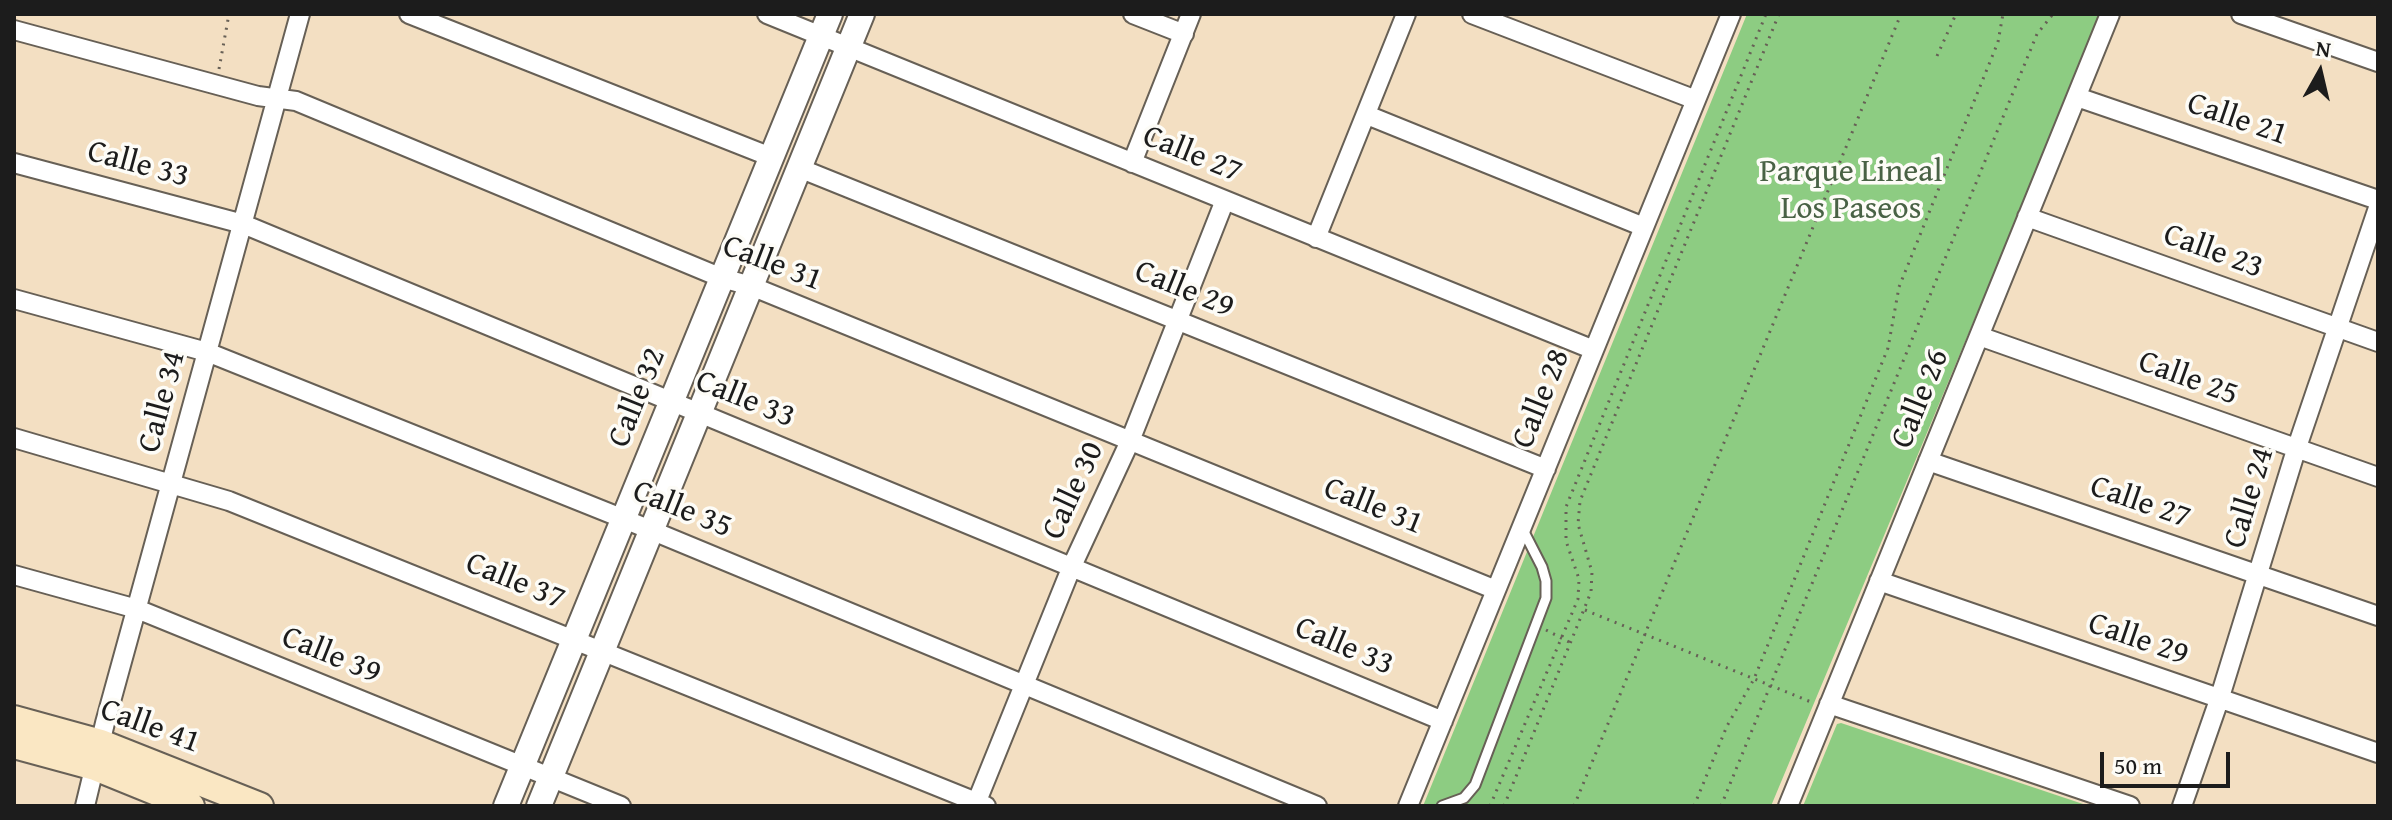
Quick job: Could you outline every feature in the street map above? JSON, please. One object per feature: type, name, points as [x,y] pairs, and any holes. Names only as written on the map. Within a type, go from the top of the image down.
[{"type":"main road","name":"Calle 41","points":[[14,719],[98,755],[191,806]]},
{"type":"main road","name":"Calle 41","points":[[14,745],[98,755],[260,806]]},
{"type":"street","name":"Calle 34","points":[[85,806],[300,14]]},
{"type":"street","points":[[409,14],[771,157]]},
{"type":"street","name":"Calle 27","points":[[767,14],[826,25],[848,48],[1594,350]]},
{"type":"street","name":"Calle 32","points":[[539,806],[862,14]]},
{"type":"street","points":[[1133,14],[1184,34]]},
{"type":"street","points":[[1132,163],[1191,14]]},
{"type":"street","points":[[1316,238],[1406,14]]},
{"type":"street","points":[[1472,14],[1696,100]]},
{"type":"street","name":"Calle 28","points":[[1408,806],[1731,14]]},
{"type":"street","name":"Calle 26","points":[[1788,806],[2110,14]]},
{"type":"street","points":[[2241,14],[2378,62]]},
{"type":"street","name":"Calle 32","points":[[506,806],[826,25]]},
{"type":"street","name":"Calle 31","points":[[14,30],[258,96],[296,101],[722,278],[751,286],[1496,590]]},
{"type":"street","name":"Calle 21","points":[[2077,97],[2378,200]]},
{"type":"street","points":[[1367,115],[1644,227]]},
{"type":"street","name":"Calle 33","points":[[14,163],[243,224],[1443,721]]},
{"type":"street","name":"Calle 29","points":[[799,168],[1546,469]]},
{"type":"street","name":"Calle 30","points":[[979,805],[1072,566],[1130,441],[1225,200]]},
{"type":"street","name":"Calle 24","points":[[2182,806],[2219,700],[2296,450],[2378,208]]},
{"type":"street","name":"Calle 23","points":[[2027,217],[2378,342]]},
{"type":"street","name":"Calle 35","points":[[14,299],[207,352],[651,530],[1317,806]]},
{"type":"street","name":"Calle 25","points":[[1979,336],[2378,477]]},
{"type":"street","name":"Calle 37","points":[[14,438],[229,501],[575,638],[979,805]]},
{"type":"street","name":"Calle 27","points":[[1928,461],[2378,616]]},
{"type":"street","name":"Calle 39","points":[[14,575],[137,609],[621,806]]},
{"type":"street","name":"Calle 29","points":[[1879,581],[2378,753]]},
{"type":"street","points":[[1829,704],[2130,806]]},
{"type":"lane","points":[[1442,806],[1464,798],[1475,785],[1546,598],[1542,567],[1522,528]]},
{"type":"path","points":[[216,85],[229,14]]},
{"type":"path","points":[[1490,806],[1578,599],[1579,579],[1566,541],[1566,507],[1766,14]]},
{"type":"path","points":[[1504,806],[1585,610],[1592,583],[1578,524],[1580,501],[1779,14]]},
{"type":"path","points":[[1574,806],[1901,14]]},
{"type":"path","points":[[1937,56],[1956,14]]},
{"type":"path","points":[[1694,806],[1727,726],[1754,679],[1888,348],[1899,287],[1998,42],[2003,14]]},
{"type":"path","points":[[1721,806],[2037,34],[2053,14]]},
{"type":"path","points":[[1585,610],[1809,701]]},
{"type":"path","points":[[1561,637],[1571,643]]},
{"type":"green space","name":"Parque Lineal Los Paseos","points":[[1747,14],[2102,14],[1771,806],[1423,806]]},
{"type":"green space","points":[[1837,724],[2089,806],[1803,806]]}]
